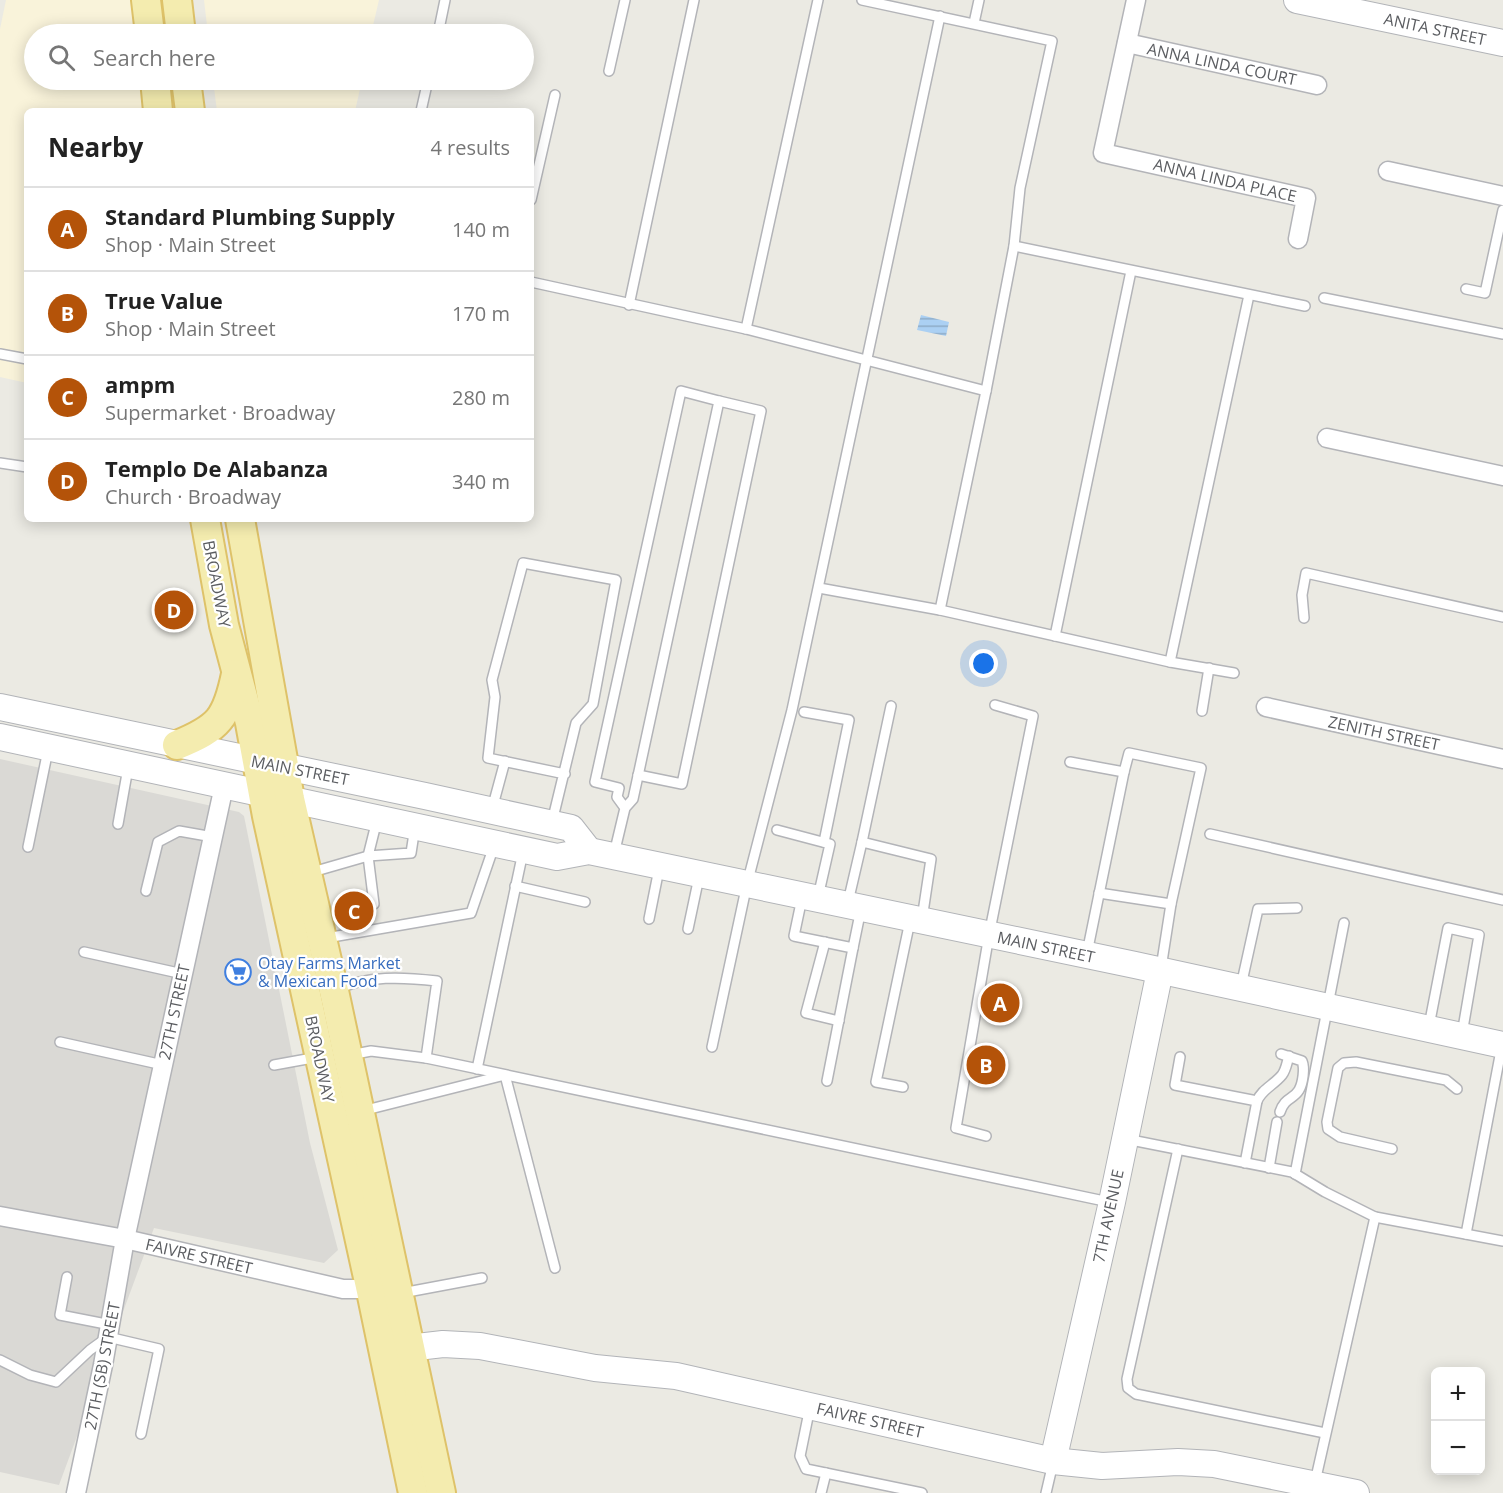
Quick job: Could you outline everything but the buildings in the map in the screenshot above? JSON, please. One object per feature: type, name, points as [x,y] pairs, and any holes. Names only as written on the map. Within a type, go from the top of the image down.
[{"type":"main road","points":[[146,0],[149,24]]},
{"type":"main road","points":[[177,0],[180,24]]},
{"type":"main road","name":"ANITA STREET","points":[[1297,0],[1503,43]]},
{"type":"main road","points":[[155,90],[158,108]]},
{"type":"main road","points":[[187,90],[190,108]]},
{"type":"main road","name":"BROADWAY","points":[[206,522],[224,625],[237,672],[272,764]]},
{"type":"main road","name":"BROADWAY","points":[[240,522],[276,797],[389,1290]]},
{"type":"main road","points":[[177,745],[197,737],[218,721],[231,701],[237,672]]},
{"type":"main road","name":"MAIN STREET","points":[[0,707],[571,828],[601,854]]},
{"type":"main road","name":"MAIN STREET","points":[[0,737],[557,857],[601,854],[660,866],[1503,1045]]},
{"type":"main road","name":"BROADWAY","points":[[276,797],[307,874],[334,991],[334,1056],[360,1111],[389,1290],[413,1493]]},
{"type":"main road","name":"7TH AVENUE","points":[[1053,1461],[1112,1202],[1160,971]]},
{"type":"main road","name":"FAIVRE STREET","points":[[397,1348],[443,1344],[480,1346],[595,1368],[676,1376],[1053,1461],[1102,1466],[1178,1462],[1214,1464],[1270,1480],[1315,1484],[1356,1493]]},
{"type":"main road","name":"BROADWAY","points":[[397,1348],[441,1493]]},
{"type":"street","points":[[1127,43],[1136,0]]},
{"type":"street","name":"ANNA LINDA COURT","points":[[1127,43],[1317,84]]},
{"type":"street","name":"ANNA LINDA PLACE","points":[[1127,43],[1103,153],[1306,198],[1298,239]]},
{"type":"street","points":[[1388,171],[1503,196]]},
{"type":"street","points":[[1328,438],[1503,476]]},
{"type":"street","name":"ZENITH STREET","points":[[1266,707],[1503,759]]},
{"type":"street","name":"27TH STREET","points":[[125,1239],[224,786]]},
{"type":"street","name":"FAIVRE STREET","points":[[0,1216],[125,1239],[343,1289],[389,1290]]},
{"type":"street","name":"27TH (SB) STREET","points":[[76,1493],[125,1239]]},
{"type":"lane","points":[[440,24],[445,0]]},
{"type":"lane","points":[[609,71],[625,0]]},
{"type":"lane","points":[[629,304],[694,0]]},
{"type":"lane","points":[[746,329],[818,0]]},
{"type":"lane","points":[[862,0],[1052,41],[1020,188],[1014,246],[940,610]]},
{"type":"lane","points":[[974,23],[979,0]]},
{"type":"lane","points":[[712,1047],[747,884],[792,710],[819,588],[940,16]]},
{"type":"lane","points":[[422,108],[426,90]]},
{"type":"lane","points":[[534,187],[555,95]]},
{"type":"lane","points":[[1466,289],[1485,293],[1503,210]]},
{"type":"lane","points":[[1014,246],[1305,306]]},
{"type":"lane","points":[[1055,636],[1131,271]]},
{"type":"lane","points":[[534,283],[746,329],[986,391]]},
{"type":"lane","points":[[1170,662],[1249,295]]},
{"type":"lane","points":[[1324,298],[1503,334]]},
{"type":"lane","points":[[0,354],[24,358]]},
{"type":"lane","points":[[625,808],[617,797],[619,788],[595,782],[681,392],[761,411],[682,784],[638,775]]},
{"type":"lane","points":[[601,854],[625,808],[633,799],[719,400]]},
{"type":"lane","points":[[0,463],[24,466]]},
{"type":"lane","points":[[552,824],[565,774],[576,723],[593,704],[615,580],[523,563],[492,680],[495,697],[488,758],[565,774]]},
{"type":"lane","points":[[1304,618],[1302,595],[1306,573],[1503,617]]},
{"type":"lane","points":[[819,588],[940,610],[1170,662],[1234,673]]},
{"type":"lane","points":[[1202,711],[1209,668]]},
{"type":"lane","points":[[986,1136],[956,1128],[989,935],[1033,716],[995,705]]},
{"type":"lane","points":[[827,1081],[853,948],[854,907],[862,842],[891,706]]},
{"type":"lane","points":[[804,712],[849,720],[824,842]]},
{"type":"lane","points":[[28,847],[48,748]]},
{"type":"lane","points":[[1086,955],[1129,753],[1202,768],[1171,904],[1160,971]]},
{"type":"lane","points":[[492,811],[505,761]]},
{"type":"lane","points":[[1070,762],[1124,772]]},
{"type":"lane","points":[[118,824],[129,765]]},
{"type":"lane","points":[[374,904],[368,856],[378,818]]},
{"type":"lane","points":[[307,874],[368,856],[411,853],[415,826]]},
{"type":"lane","points":[[777,830],[830,844],[794,936],[853,948]]},
{"type":"lane","points":[[146,891],[158,842],[180,831],[213,837]]},
{"type":"lane","points":[[1210,834],[1503,900]]},
{"type":"lane","points":[[862,842],[931,859],[876,1082],[903,1087]]},
{"type":"lane","points":[[322,939],[471,913],[494,844]]},
{"type":"lane","points":[[477,1069],[523,850]]},
{"type":"lane","points":[[649,919],[660,866]]},
{"type":"lane","points":[[688,929],[700,875]]},
{"type":"lane","points":[[515,886],[585,902]]},
{"type":"lane","points":[[1099,892],[1171,904]]},
{"type":"lane","points":[[1241,988],[1258,909],[1298,908]]},
{"type":"lane","points":[[1295,1174],[1344,923]]},
{"type":"lane","points":[[1429,1029],[1448,928],[1479,935],[1462,1036]]},
{"type":"lane","points":[[825,942],[806,1013],[838,1020]]},
{"type":"lane","points":[[84,952],[183,974]]},
{"type":"lane","points":[[334,991],[351,982],[402,977],[437,981],[426,1058]]},
{"type":"lane","points":[[60,1042],[163,1065]]},
{"type":"lane","points":[[1466,1234],[1503,1045]]},
{"type":"lane","points":[[274,1065],[371,1052],[426,1058],[1112,1202]]},
{"type":"lane","points":[[1245,1163],[1257,1101],[1260,1094],[1281,1077],[1285,1070],[1285,1055],[1302,1061],[1304,1065],[1299,1090],[1283,1103],[1280,1112]]},
{"type":"lane","points":[[1180,1057],[1175,1085],[1257,1101]]},
{"type":"lane","points":[[1392,1149],[1340,1137],[1328,1129],[1327,1122],[1338,1068],[1344,1063],[1356,1062],[1446,1080],[1457,1089]]},
{"type":"lane","points":[[360,1111],[505,1075]]},
{"type":"lane","points":[[505,1075],[555,1268]]},
{"type":"lane","points":[[1269,1168],[1277,1122]]},
{"type":"lane","points":[[1125,1138],[1295,1174],[1375,1217],[1503,1241]]},
{"type":"lane","points":[[1178,1149],[1127,1379],[1128,1388],[1136,1394],[1325,1433]]},
{"type":"lane","points":[[1315,1484],[1325,1433],[1370,1248],[1375,1217]]},
{"type":"lane","points":[[67,1276],[60,1315],[159,1349],[141,1434]]},
{"type":"lane","points":[[389,1290],[482,1278]]},
{"type":"lane","points":[[0,1360],[30,1375],[56,1382],[109,1331]]},
{"type":"lane","points":[[810,1406],[800,1456],[806,1469],[922,1493]]},
{"type":"lane","points":[[1046,1493],[1053,1461]]},
{"type":"lane","points":[[821,1493],[826,1473]]},
{"type":"shaded area","points":[[6,0],[131,0],[134,24],[24,24],[24,90],[141,90],[143,108],[24,108],[24,382],[0,377],[0,29]]},
{"type":"shaded area","points":[[204,0],[379,0],[373,24],[207,24]]},
{"type":"shaded area","points":[[214,90],[360,90],[356,108],[217,108]]},
{"type":"shaded area","points":[[0,759],[239,812],[244,816],[310,1143],[338,1250],[324,1263],[154,1228],[59,1485],[0,1472]]},
{"type":"water","points":[[921,315],[949,322],[946,336],[917,330]]},
{"type":"place","name":"Templo De Alabanza","points":[[174,610]]},
{"type":"place","name":"ampm","points":[[354,911]]},
{"type":"place","name":"Otay Farms Market & Mexican Food","points":[[238,972]]},
{"type":"place","name":"Standard Plumbing Supply","points":[[1000,1003]]},
{"type":"place","name":"True Value","points":[[986,1065]]}]
